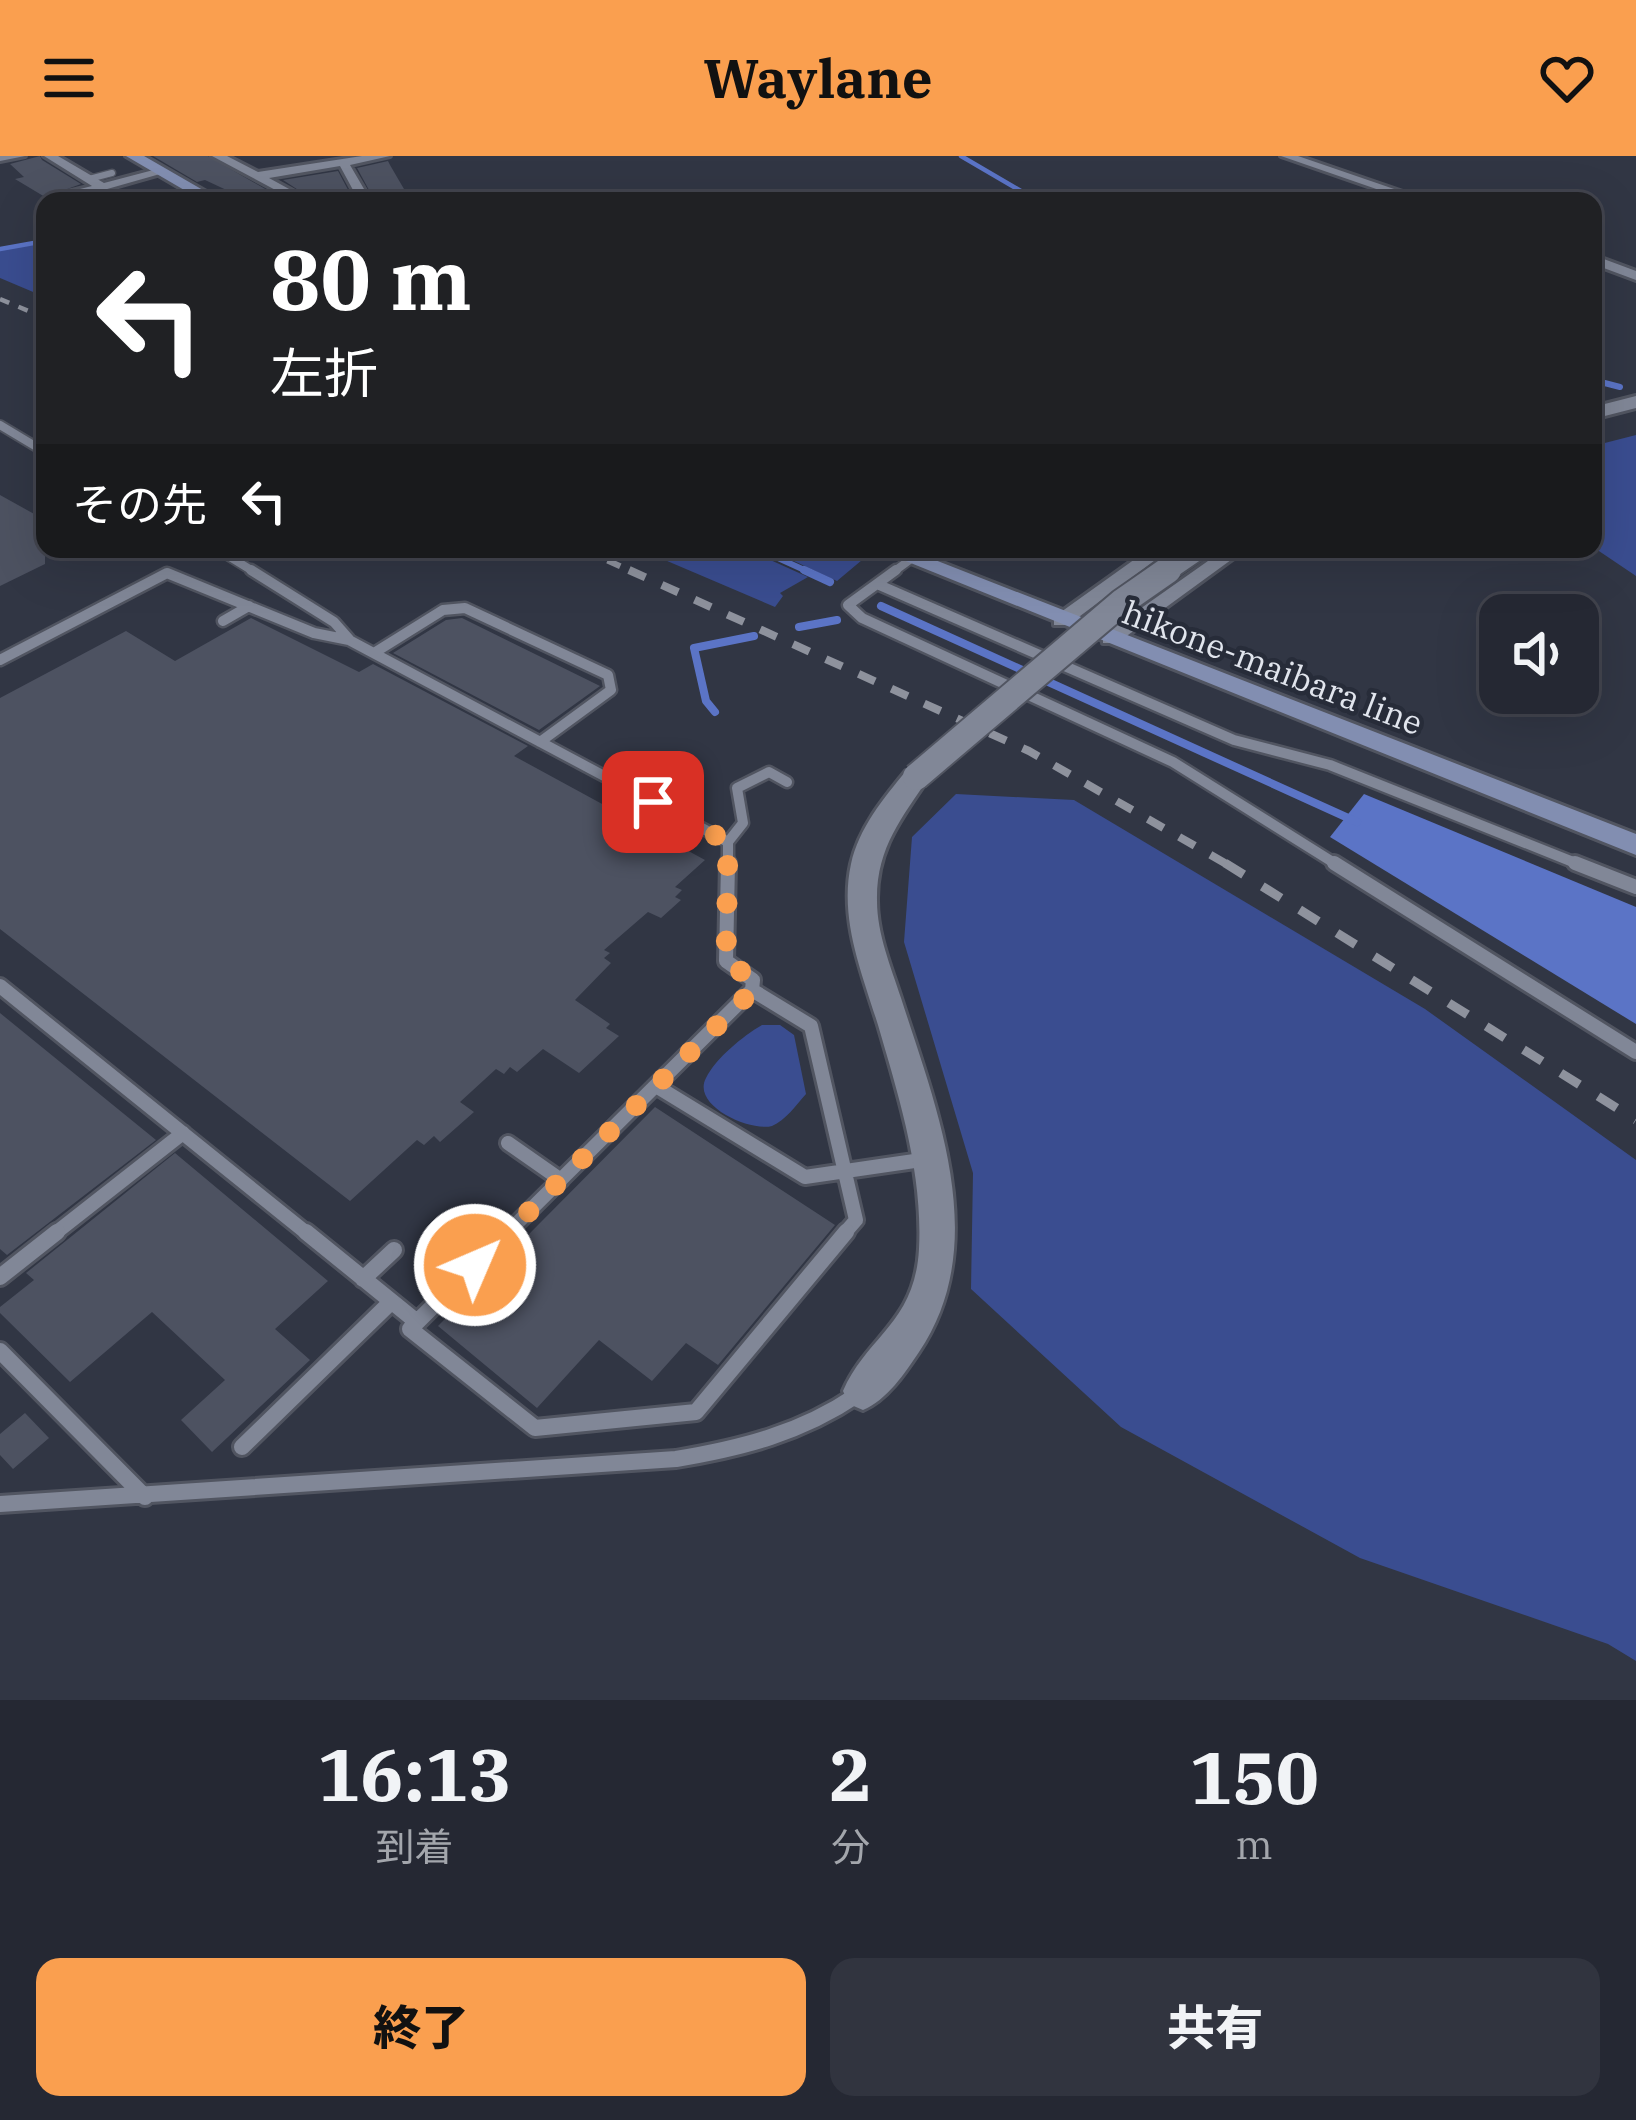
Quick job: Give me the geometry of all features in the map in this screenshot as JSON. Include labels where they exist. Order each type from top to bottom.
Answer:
[{"type":"main road","points":[[133,156],[197,192]]},
{"type":"main road","name":"hikone-maibara line","points":[[909,558],[1636,845]]},
{"type":"street","points":[[0,158],[19,156]]},
{"type":"street","points":[[50,156],[88,189],[161,172]]},
{"type":"street","points":[[218,156],[287,192]]},
{"type":"street","points":[[256,176],[296,163],[344,164],[384,156]]},
{"type":"street","points":[[1287,156],[1396,192]]},
{"type":"street","points":[[344,164],[360,192]]},
{"type":"street","points":[[1602,262],[1636,275]]},
{"type":"street","points":[[1602,411],[1636,402]]},
{"type":"street","points":[[1061,621],[1148,558]]},
{"type":"street","points":[[863,1391],[903,1346],[931,1290],[941,1227],[929,1159],[863,921],[860,881],[869,843],[916,777],[1122,602],[1186,558]]},
{"type":"street","points":[[1111,639],[1225,558]]},
{"type":"lane","points":[[88,189],[112,173]]},
{"type":"lane","points":[[0,425],[36,447]]},
{"type":"lane","points":[[231,558],[334,622],[349,640]]},
{"type":"lane","points":[[896,558],[877,584],[848,605],[862,618],[1173,762],[1636,1052]]},
{"type":"lane","points":[[0,660],[166,573],[314,633],[349,640],[728,842]]},
{"type":"lane","points":[[877,584],[1234,740],[1330,765],[1636,887]]},
{"type":"lane","points":[[223,621],[249,606]]},
{"type":"lane","points":[[374,653],[443,610],[465,608],[608,675],[611,690],[540,742]]},
{"type":"lane","points":[[752,991],[811,1026],[856,1220],[696,1412],[535,1428],[410,1329],[752,991],[753,980],[726,961],[728,842],[743,823],[736,788],[769,772],[787,782]]},
{"type":"lane","points":[[0,986],[417,1322]]},
{"type":"lane","points":[[656,1086],[805,1177],[929,1159]]},
{"type":"lane","points":[[0,1277],[183,1132]]},
{"type":"lane","points":[[508,1143],[561,1180]]},
{"type":"lane","points":[[363,1279],[394,1250]]},
{"type":"lane","points":[[242,1447],[391,1302]]},
{"type":"lane","points":[[0,1352],[146,1497]]},
{"type":"lane","points":[[0,1504],[676,1459],[784,1438],[820,1422],[863,1391]]},
{"type":"shaded area","points":[[36,244],[36,293],[0,278],[0,250]]},
{"type":"shaded area","points":[[1636,435],[1636,576],[1602,553],[1602,444]]},
{"type":"shaded area","points":[[660,558],[766,558],[808,577],[780,593],[783,596],[775,607]]},
{"type":"shaded area","points":[[787,558],[862,560],[837,581]]},
{"type":"shaded area","points":[[956,794],[1074,800],[1425,1009],[1636,1160],[1636,1661],[1608,1644],[1360,1558],[1121,1427],[971,1289],[973,1173],[904,942],[912,837]]},
{"type":"shaded area","points":[[1364,794],[1636,907],[1636,1024],[1330,837]]},
{"type":"shaded area","points":[[762,1025],[780,1025],[794,1035],[806,1094],[782,1120],[763,1127],[726,1115],[707,1098],[704,1088],[710,1070],[723,1055]]},
{"type":"building","points":[[40,156],[81,184],[59,192],[37,192],[15,179],[24,177],[10,164]]},
{"type":"building","points":[[153,156],[208,156],[270,192],[231,192],[205,180],[197,182]]},
{"type":"building","points":[[388,161],[406,192],[370,192],[357,168]]},
{"type":"building","points":[[338,171],[349,192],[301,192],[283,180]]},
{"type":"building","points":[[0,495],[36,515],[36,558],[45,558],[45,564],[0,586]]},
{"type":"building","points":[[251,618],[359,672],[373,664],[528,746],[514,756],[705,860],[675,887],[682,890],[675,897],[681,900],[661,918],[648,912],[604,950],[610,953],[604,958],[611,963],[575,1000],[619,1036],[579,1073],[543,1049],[517,1072],[510,1067],[504,1074],[496,1069],[460,1102],[474,1112],[440,1142],[434,1136],[424,1145],[417,1140],[350,1201],[0,929],[0,698],[126,631],[175,661]]},
{"type":"building","points":[[462,618],[600,686],[539,730],[393,653],[446,620]]},
{"type":"building","points":[[0,1013],[156,1140],[7,1255],[0,1249]]},
{"type":"building","points":[[655,1107],[835,1225],[718,1365],[686,1343],[652,1381],[599,1340],[537,1408],[438,1326]]},
{"type":"building","points":[[175,1153],[328,1281],[275,1329],[310,1360],[212,1452],[181,1420],[225,1380],[152,1312],[70,1382],[0,1313],[0,1307],[34,1280],[26,1273]]},
{"type":"building","points":[[25,1413],[49,1438],[13,1469],[0,1455],[0,1434]]},
{"type":"waterway","points":[[961,156],[1023,192]]},
{"type":"waterway","points":[[0,249],[36,243]]},
{"type":"waterway","points":[[1602,382],[1620,387]]},
{"type":"waterway","points":[[778,558],[811,573]]},
{"type":"waterway","points":[[804,570],[830,582]]},
{"type":"waterway","points":[[881,606],[1357,822]]},
{"type":"waterway","points":[[799,627],[837,620]]},
{"type":"waterway","points":[[715,712],[706,701],[694,648],[754,636]]},
{"type":"railway","points":[[0,299],[36,314]]},
{"type":"railway","points":[[602,558],[635,573]]},
{"type":"railway","points":[[629,570],[1029,751],[1228,865]]},
{"type":"railway","points":[[1228,865],[1636,1120]]},
{"type":"route","points":[[475,1265],[752,991],[753,980],[726,961],[728,842],[653,802]]}]
